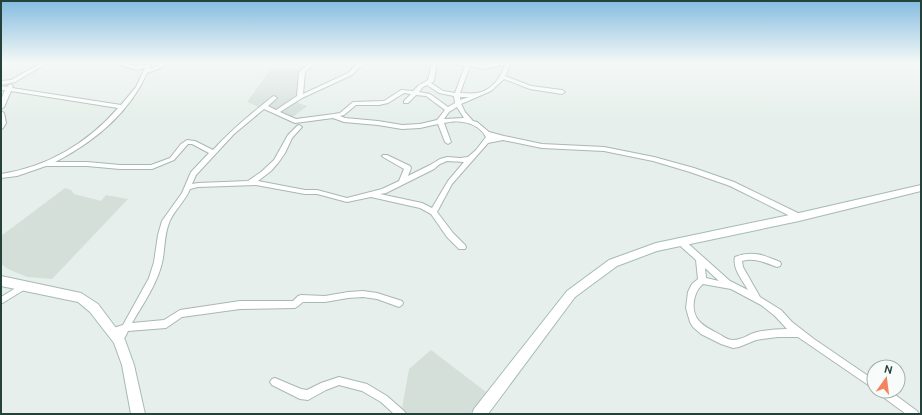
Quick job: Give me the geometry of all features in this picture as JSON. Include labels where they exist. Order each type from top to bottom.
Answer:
[{"type":"street","points":[[1,107],[12,81]]},
{"type":"street","points":[[1,176],[23,173],[44,164],[90,139],[99,132],[121,108],[138,88],[141,81]]},
{"type":"street","points":[[300,97],[301,81]]},
{"type":"street","points":[[276,112],[300,97],[334,81]]},
{"type":"street","points":[[406,102],[414,92],[430,81]]},
{"type":"street","points":[[462,81],[457,95],[462,113],[487,132],[503,138],[542,146],[604,149],[654,159],[732,184],[799,217]]},
{"type":"street","points":[[440,121],[448,110],[458,103],[491,90],[498,81]]},
{"type":"street","points":[[514,81],[530,87],[562,92]]},
{"type":"street","points":[[427,83],[441,92],[457,95],[479,95]]},
{"type":"street","points":[[1,88],[119,106],[121,108]]},
{"type":"street","points":[[263,106],[292,120],[306,120],[342,114],[355,103],[386,102],[403,91],[428,95],[448,110]]},
{"type":"street","points":[[116,336],[125,328],[153,278],[158,262],[162,234],[166,221],[185,194],[193,174],[232,133],[274,98]]},
{"type":"street","points":[[1,113],[2,124]]},
{"type":"street","points":[[334,116],[344,120],[402,127],[420,126],[440,121],[464,120],[472,122]]},
{"type":"street","points":[[292,120],[295,126],[299,127]]},
{"type":"street","points":[[249,184],[277,160],[282,153],[287,138],[306,120]]},
{"type":"street","points":[[440,121],[448,142]]},
{"type":"street","points":[[433,212],[450,183],[485,142],[488,137],[487,132]]},
{"type":"street","points":[[485,142],[503,138]]},
{"type":"street","points":[[44,164],[152,167],[172,159],[187,142],[193,142],[214,153]]},
{"type":"street","points":[[385,156],[408,168],[402,182]]},
{"type":"street","points":[[187,188],[198,185],[256,183],[305,192],[317,192],[347,200],[384,192],[432,167],[438,161],[443,159],[472,158]]},
{"type":"street","points":[[479,414],[571,294],[613,263],[656,247],[680,241],[799,217],[921,188]]},
{"type":"street","points":[[370,195],[422,206],[433,212],[450,235],[462,247]]},
{"type":"street","points":[[680,241],[727,283],[758,299],[778,313],[799,334],[866,380]]},
{"type":"street","points":[[758,299],[739,267],[738,259],[744,256],[753,256],[777,264]]},
{"type":"street","points":[[700,259],[702,281]]},
{"type":"street","points":[[1,281],[81,298],[94,308],[116,336],[128,365],[134,412]]},
{"type":"street","points":[[735,287],[702,281],[696,284],[690,294],[689,310],[700,329],[733,344],[754,337],[778,332],[799,334]]},
{"type":"street","points":[[1,301],[24,286]]},
{"type":"street","points":[[125,328],[166,324],[180,314],[240,305],[295,304],[301,298],[307,297],[325,299],[363,294],[377,296],[398,303]]},
{"type":"street","points":[[275,382],[300,394],[308,394],[339,381],[364,387],[384,400],[401,414]]},
{"type":"street","points":[[893,399],[914,414]]},
{"type":"shaded area","points":[[262,81],[299,81],[298,103],[307,106],[289,120],[247,102]]},
{"type":"shaded area","points":[[65,188],[71,190],[74,194],[101,201],[106,195],[128,199],[52,279],[27,277],[8,269],[1,264],[1,236]]},
{"type":"shaded area","points":[[431,350],[486,392],[470,414],[407,414],[402,409],[409,369]]}]
